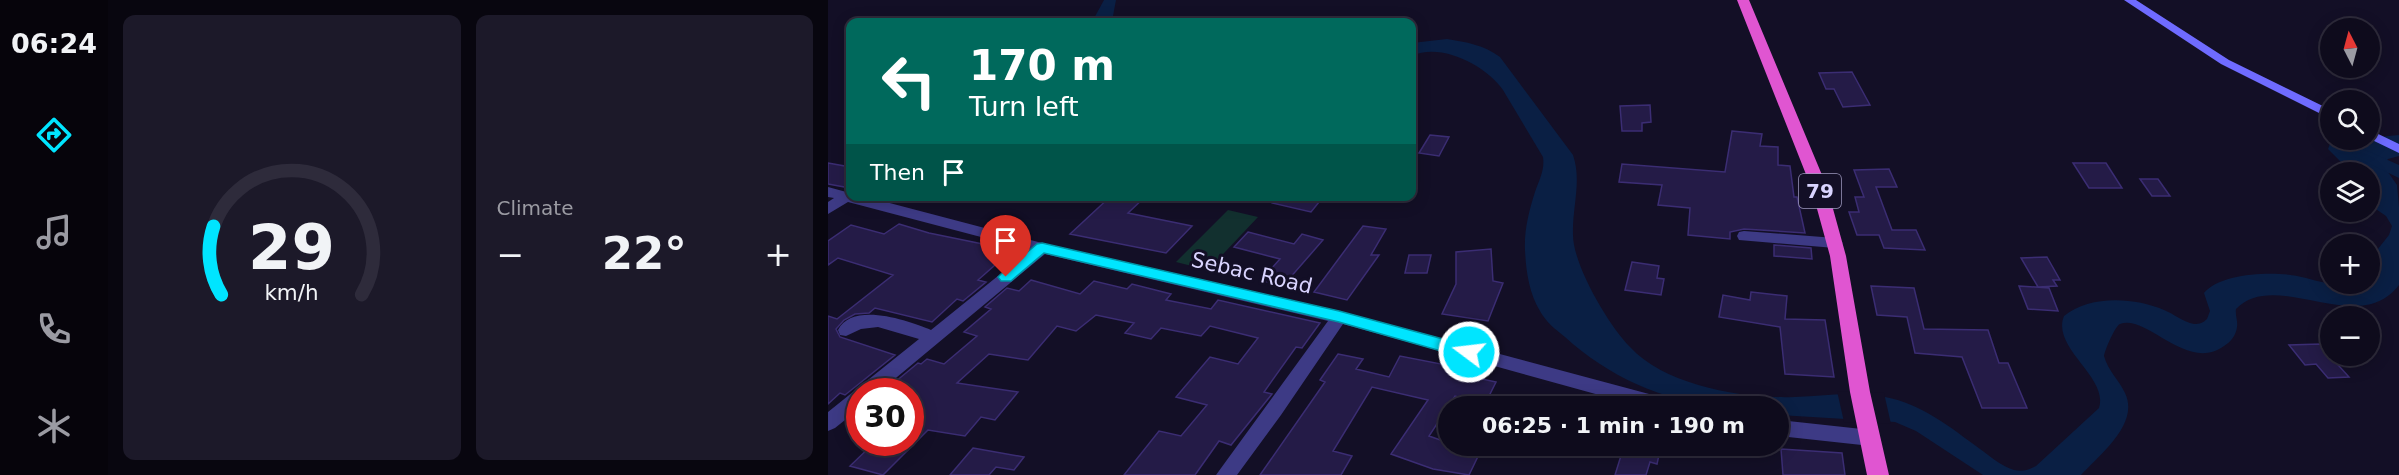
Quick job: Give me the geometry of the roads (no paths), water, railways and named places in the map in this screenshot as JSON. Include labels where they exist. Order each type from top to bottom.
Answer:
[{"type":"highway","name":"79","points":[[1743,0],[1819,187],[1834,243],[1860,392],[1878,475]]},
{"type":"main road","points":[[2129,0],[2225,62],[2320,109]]},
{"type":"main road","points":[[2380,139],[2399,149]]},
{"type":"street","name":"Sebac Road","points":[[828,192],[845,197]]},
{"type":"street","points":[[828,209],[845,197]]},
{"type":"street","name":"Sebac Road","points":[[860,201],[1042,248],[1339,317],[1627,396]]},
{"type":"street","points":[[1744,236],[1834,243]]},
{"type":"street","points":[[883,378],[1042,248]]},
{"type":"street","points":[[1226,475],[1275,410],[1339,317]]},
{"type":"street","points":[[846,330],[861,321],[874,320],[933,337]]},
{"type":"street","points":[[828,423],[846,408]]},
{"type":"street","points":[[1789,428],[1869,432]]},
{"type":"water","points":[[1104,0],[1116,0],[1114,18],[1094,18]]},
{"type":"water","points":[[1447,39],[1481,47],[1500,57],[1573,155],[1577,175],[1573,225],[1575,248],[1585,278],[1612,325],[1630,347],[1664,372],[1707,387],[1753,396],[1668,396],[1657,392],[1599,364],[1548,322],[1533,297],[1526,266],[1525,243],[1529,213],[1542,171],[1543,157],[1503,90],[1486,72],[1462,58],[1449,54],[1423,52],[1416,55],[1416,43]]},
{"type":"water","points":[[2399,135],[2399,156],[2388,159],[2383,165],[2397,185],[2399,285],[2382,300],[2362,306],[2273,295],[2253,298],[2236,309],[2237,327],[2231,340],[2210,352],[2196,353],[2142,327],[2131,323],[2120,324],[2113,333],[2104,356],[2125,393],[2128,405],[2127,416],[2115,438],[2081,475],[1983,475],[1916,431],[1895,422],[1789,416],[1789,397],[1863,394],[1898,400],[1935,417],[2005,466],[2014,470],[2026,470],[2036,466],[2099,408],[2100,396],[2096,385],[2065,340],[2062,328],[2064,316],[2074,309],[2099,301],[2139,302],[2196,324],[2207,319],[2210,311],[2204,293],[2212,286],[2234,278],[2261,274],[2287,274],[2320,282],[2320,294],[2380,294],[2380,246],[2389,235],[2392,226],[2386,216],[2380,212],[2380,162],[2341,162],[2329,150],[2380,150],[2380,137]]},
{"type":"waterway","points":[[2361,153],[2399,172]]}]
